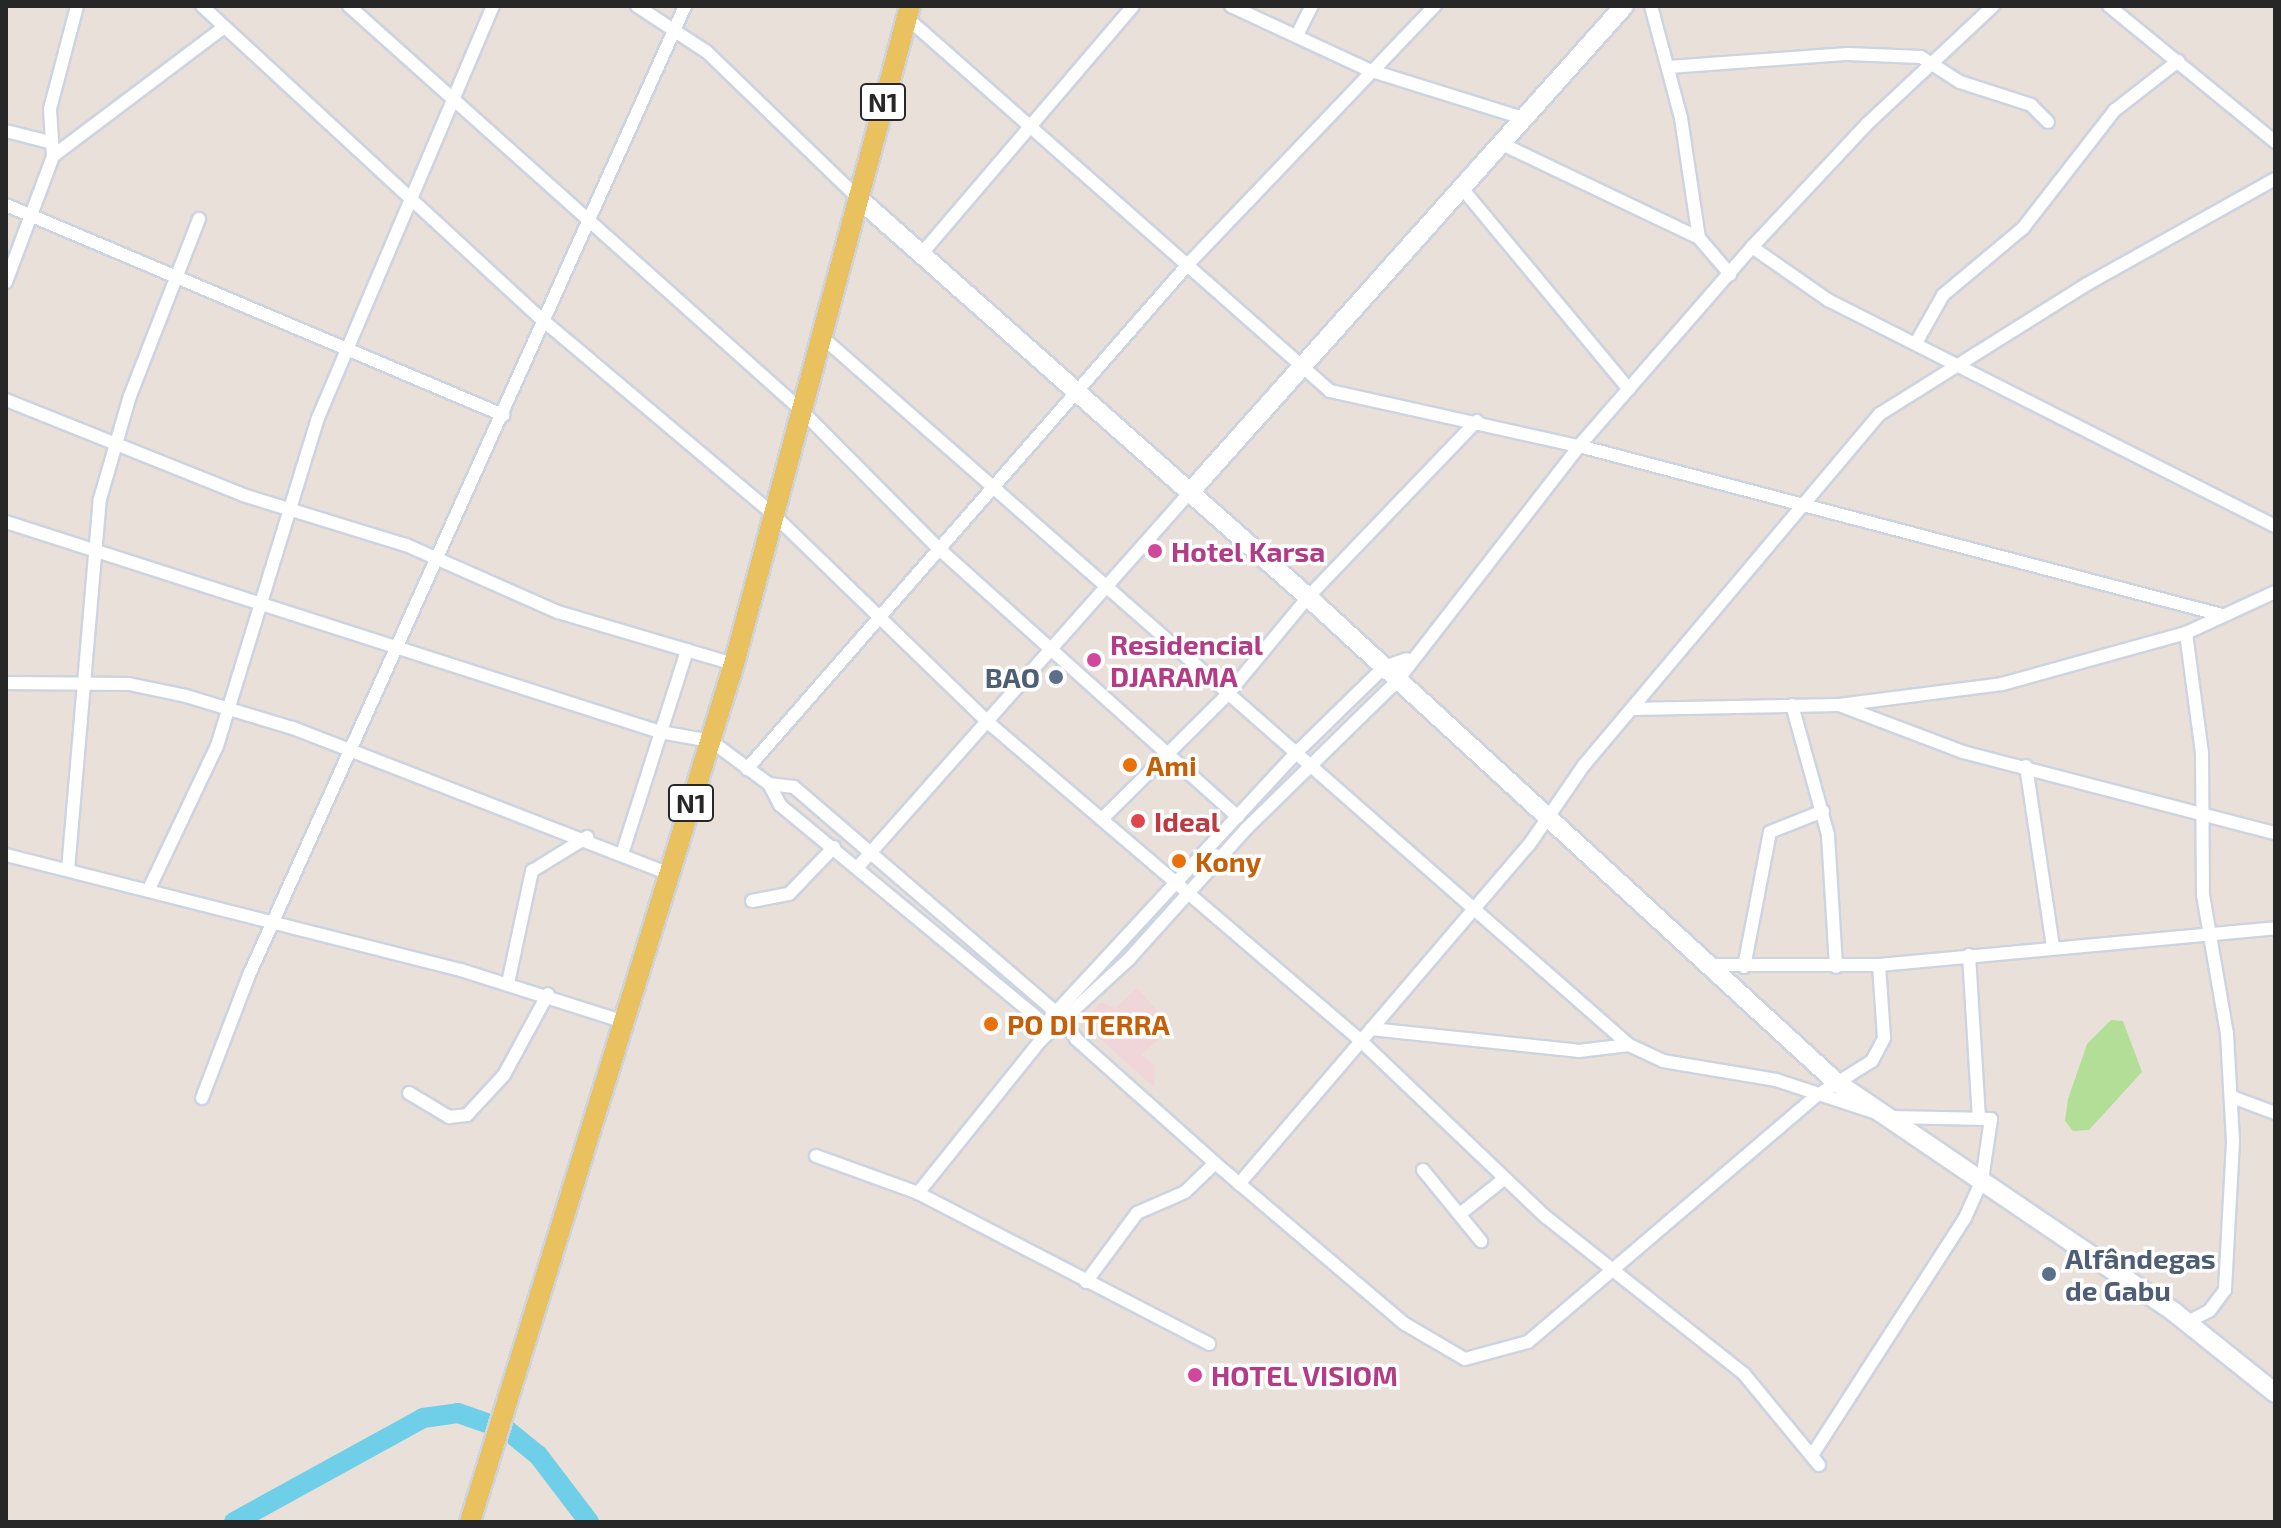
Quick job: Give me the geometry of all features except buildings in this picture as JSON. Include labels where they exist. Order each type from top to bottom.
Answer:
[{"type":"main road","points":[[1191,491],[1624,6]]},
{"type":"main road","name":"N1","points":[[470,1522],[667,873],[734,664],[908,12]]},
{"type":"main road","points":[[857,197],[1191,491],[1836,1082],[2187,1322],[2275,1393]]},
{"type":"street","points":[[6,282],[35,212],[53,156],[49,142],[50,109],[77,6]]},
{"type":"street","points":[[202,6],[545,322],[773,514],[873,618],[990,724],[1362,1042],[1504,1179],[1744,1374],[1815,1460],[1982,1180],[1991,1119],[1889,1117],[1816,1096],[1776,1080],[1663,1061],[1629,1045],[1471,911],[1312,764],[1227,695],[994,485],[822,337]]},
{"type":"street","points":[[349,6],[457,98],[588,222],[801,410],[937,547],[1057,650],[1238,817]]},
{"type":"street","points":[[149,889],[230,710],[285,508],[493,6]]},
{"type":"street","points":[[637,6],[676,29],[857,197]]},
{"type":"street","points":[[202,1098],[275,923],[400,646],[435,557],[503,415],[685,6]]},
{"type":"street","points":[[923,252],[1133,6]]},
{"type":"street","points":[[1231,6],[1369,70],[1523,118]]},
{"type":"street","points":[[1297,35],[1312,6]]},
{"type":"street","points":[[747,769],[873,618],[1078,392],[1191,261],[1369,70],[1435,6]]},
{"type":"street","points":[[1651,6],[1669,67],[1699,238]]},
{"type":"street","points":[[918,1193],[1050,1029],[1175,883],[1296,753],[1407,659],[1579,446],[1752,247],[1931,63],[1993,6]]},
{"type":"street","points":[[2109,6],[2275,142]]},
{"type":"street","points":[[908,12],[1191,261],[1302,364],[1347,399],[1477,421],[1579,446],[1804,508],[2222,615]]},
{"type":"street","points":[[53,156],[223,28]]},
{"type":"street","points":[[1669,67],[1863,53],[1931,63],[1960,82],[2031,105],[2048,122]]},
{"type":"street","points":[[1916,343],[1943,295],[2013,239],[2115,110],[2178,61]]},
{"type":"street","points":[[6,131],[49,142]]},
{"type":"street","points":[[1500,143],[1699,238],[1730,274]]},
{"type":"street","points":[[1239,1184],[1362,1042],[1632,709],[1880,414],[2275,179]]},
{"type":"street","points":[[1461,187],[1629,389]]},
{"type":"street","points":[[6,205],[35,212],[176,271],[351,345],[503,415]]},
{"type":"street","points":[[68,870],[92,548],[114,444],[176,271],[199,219]]},
{"type":"street","points":[[1752,247],[1808,289],[2275,526]]},
{"type":"street","points":[[6,400],[285,508],[435,557],[558,612],[734,664]]},
{"type":"street","points":[[1103,818],[1227,695],[1308,597],[1477,421]]},
{"type":"street","points":[[857,868],[1057,650],[1191,491]]},
{"type":"street","points":[[6,522],[262,601],[660,732],[711,741],[769,784],[794,787],[1061,1017],[1076,1039],[1239,1184],[1405,1324],[1465,1359],[1528,1342],[1616,1272],[1816,1096],[1872,1061],[1884,1038],[1879,965]]},
{"type":"street","points":[[1632,709],[1839,705],[2009,682],[2186,633],[2275,592]]},
{"type":"street","points":[[2186,633],[2204,818],[2211,934],[2232,1097],[2225,1290],[2209,1311],[2187,1322]]},
{"type":"street","points":[[623,851],[687,650]]},
{"type":"street","points":[[1061,1017],[1189,893],[1312,764],[1391,674]]},
{"type":"street","points":[[6,683],[157,688],[353,751],[587,837],[667,873]]},
{"type":"street","points":[[1792,705],[1823,811],[1836,967]]},
{"type":"street","points":[[1839,705],[1926,741],[2026,766],[2204,818],[2275,833]]},
{"type":"street","points":[[2026,766],[2053,947]]},
{"type":"street","points":[[769,784],[780,805],[1050,1029],[1076,1039]]},
{"type":"street","points":[[1744,967],[1770,832],[1823,811]]},
{"type":"street","points":[[508,983],[532,871],[587,837]]},
{"type":"street","points":[[752,901],[789,894],[834,847]]},
{"type":"street","points":[[6,855],[508,983],[622,1021]]},
{"type":"street","points":[[1704,964],[1744,967],[1879,965],[2275,928]]},
{"type":"street","points":[[1969,955],[1979,1119]]},
{"type":"street","points":[[409,1093],[449,1117],[467,1115],[504,1075],[548,994]]},
{"type":"street","points":[[1371,1029],[1579,1051],[1629,1045]]},
{"type":"street","points":[[2232,1097],[2275,1113]]},
{"type":"street","points":[[816,1156],[918,1193],[1209,1344]]},
{"type":"street","points":[[1086,1282],[1137,1213],[1185,1192],[1215,1163]]},
{"type":"street","points":[[1423,1170],[1481,1241]]},
{"type":"street","points":[[1460,1214],[1504,1179]]},
{"type":"shaded area","points":[[1137,988],[1158,1011],[1141,1028],[1159,1039],[1141,1055],[1155,1065],[1154,1087],[1082,1023],[1101,1002],[1115,1008]]},
{"type":"green space","points":[[2111,1020],[2123,1021],[2142,1072],[2089,1130],[2073,1131],[2065,1121],[2068,1099],[2087,1044]]},
{"type":"waterway","points":[[234,1522],[423,1418],[458,1413],[507,1430],[538,1455],[589,1522]]},
{"type":"place","name":"Hotel Karsa","points":[[1155,551]]},
{"type":"place","name":"Residencial DJARAMA","points":[[1094,660]]},
{"type":"place","name":"BAO","points":[[1056,677]]},
{"type":"place","name":"Ami","points":[[1130,765]]},
{"type":"place","name":"Ideal","points":[[1138,821]]},
{"type":"place","name":"Kony","points":[[1179,861]]},
{"type":"place","name":"PO DI TERRA","points":[[991,1024]]},
{"type":"place","name":"Alfândegas de Gabu","points":[[2049,1274]]},
{"type":"place","name":"HOTEL VISIOM","points":[[1195,1375]]}]
